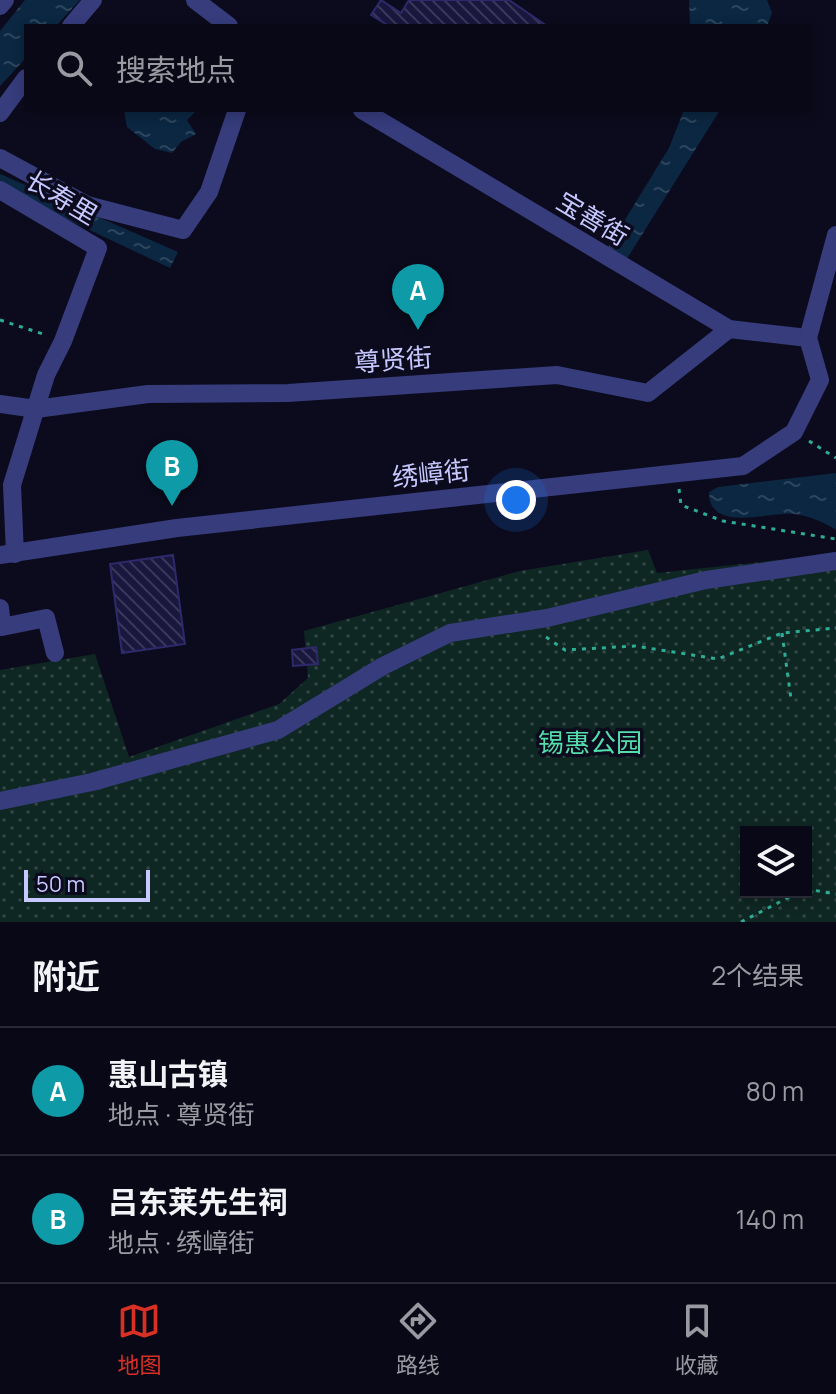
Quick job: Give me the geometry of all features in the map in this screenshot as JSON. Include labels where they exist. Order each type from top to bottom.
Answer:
[{"type":"street","points":[[0,6],[5,0]]},
{"type":"street","points":[[73,24],[93,0]]},
{"type":"street","points":[[195,0],[226,24]]},
{"type":"street","points":[[0,113],[24,81]]},
{"type":"street","points":[[0,158],[33,179],[87,205],[183,230],[209,192],[236,112]]},
{"type":"street","name":"宝善街","points":[[365,112],[729,329],[808,338]]},
{"type":"street","name":"长寿里","points":[[0,190],[98,248],[63,341]]},
{"type":"street","points":[[69,233],[87,205]]},
{"type":"street","points":[[808,338],[836,235]]},
{"type":"street","name":"尊贤街","points":[[0,404],[36,409],[148,394],[288,393],[557,375],[648,393],[729,329]]},
{"type":"street","name":"绣嶂街","points":[[7,554],[177,528],[743,466],[794,432],[820,380],[808,338]]},
{"type":"street","points":[[7,554],[12,485],[46,375],[63,341]]},
{"type":"street","points":[[0,801],[92,782],[278,730],[383,666],[450,633],[521,622],[706,580],[836,561]]},
{"type":"street","points":[[0,608],[2,627],[46,618],[55,653]]},
{"type":"path","points":[[0,320],[63,341]]},
{"type":"path","points":[[794,432],[836,458]]},
{"type":"path","points":[[677,473],[681,505],[723,521],[836,539]]},
{"type":"path","points":[[521,622],[565,650],[635,646],[718,659],[782,633],[836,628]]},
{"type":"path","points":[[782,633],[791,699]]},
{"type":"path","points":[[812,890],[836,894]]},
{"type":"path","points":[[741,922],[787,898]]},
{"type":"green space","name":"锡惠公园","points":[[648,550],[657,573],[836,554],[836,922],[0,922],[0,670],[95,654],[129,757],[279,704],[308,678],[304,631],[520,571]]},
{"type":"water","points":[[25,0],[80,0],[58,24],[24,24],[24,60],[0,86],[0,31]]},
{"type":"water","points":[[689,0],[767,0],[772,13],[768,24],[690,24]]},
{"type":"water","points":[[124,112],[195,112],[187,120],[196,134],[181,142],[172,153],[155,149],[127,127]]},
{"type":"water","points":[[683,112],[719,112],[618,273],[599,262],[669,148]]},
{"type":"water","points":[[0,174],[178,252],[170,268],[24,199],[0,184]]},
{"type":"water","points":[[836,473],[836,530],[795,514],[729,517],[719,513],[712,505],[709,492],[718,487]]},
{"type":"building","points":[[381,0],[401,13],[409,0],[509,0],[544,24],[386,24],[371,15]]},
{"type":"building","points":[[173,555],[185,644],[122,653],[110,564]]},
{"type":"building","points":[[316,647],[318,664],[293,666],[292,650]]},
{"type":"place","name":"惠山古镇","points":[[418,330]]},
{"type":"place","name":"吕东莱先生祠","points":[[172,506]]}]
